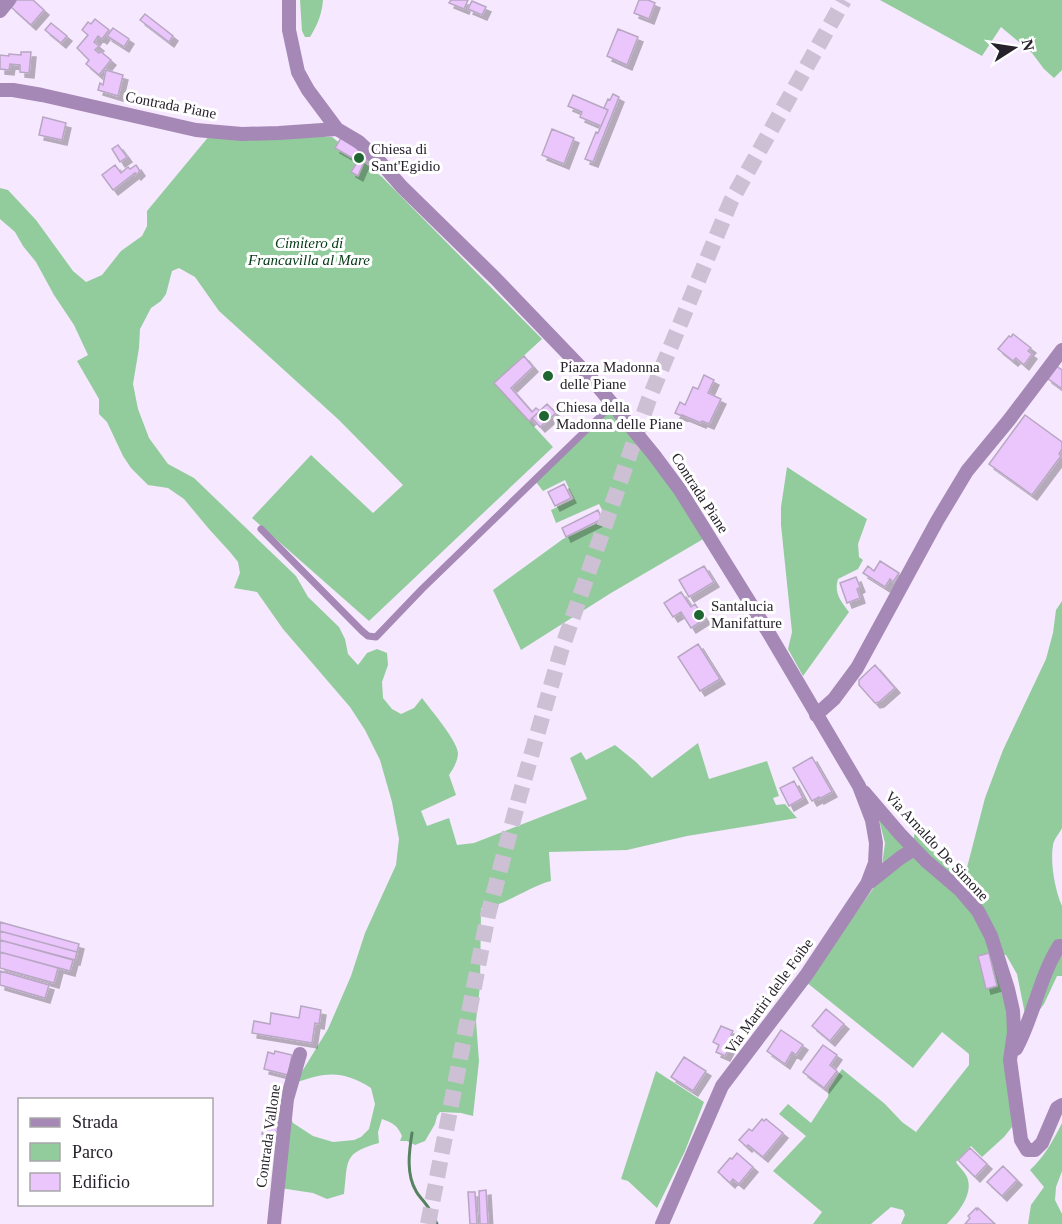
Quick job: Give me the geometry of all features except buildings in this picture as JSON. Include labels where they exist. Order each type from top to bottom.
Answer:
[{"type":"street","points":[[0,11],[9,0]]},
{"type":"street","name":"Contrada Piane","points":[[289,0],[289,30],[298,72],[308,90],[337,129],[359,142],[381,163],[402,187],[546,330],[598,386],[654,455],[680,490],[767,630],[859,786]]},
{"type":"street","name":"Contrada Piane","points":[[0,90],[42,95],[196,130],[242,134],[337,129]]},
{"type":"street","points":[[816,714],[834,699],[857,668],[937,521],[967,471],[1062,350]]},
{"type":"street","name":"Via Arnaldo De Simone","points":[[859,786],[914,849],[960,890],[978,911],[991,936],[1013,1011],[1014,1032],[1010,1060],[1021,1140],[1028,1150],[1035,1150],[1042,1143],[1057,1108],[1062,1106]]},
{"type":"street","name":"Via Martiri delle Foibe","points":[[662,1224],[722,1086],[807,974],[867,884],[875,863],[876,843],[872,820],[859,786]]},
{"type":"street","points":[[867,884],[914,849]]},
{"type":"street","points":[[1010,1060],[1030,1017],[1044,973],[1059,946],[1062,946]]},
{"type":"street","name":"Contrada Vallone","points":[[274,1224],[287,1099],[300,1054]]},
{"type":"lane","points":[[261,529],[362,631],[368,636],[376,637],[447,564],[612,405]]},
{"type":"green space","points":[[300,0],[323,0],[319,20],[310,37],[305,37],[302,31]]},
{"type":"green space","points":[[880,0],[1062,0],[1062,70],[1054,78],[1032,53],[1001,27],[982,56]]},
{"type":"green space","name":"Cimitero di Francavilla al Mare","points":[[210,135],[332,137],[382,177],[542,339],[494,383],[553,447],[369,621],[252,518],[311,455],[373,513],[403,485],[339,420],[219,311],[195,277],[179,268],[172,271],[166,294],[151,308],[140,329],[133,384],[138,409],[149,438],[168,464],[194,478],[296,576],[308,597],[339,627],[345,639],[348,654],[358,665],[367,653],[377,649],[387,653],[388,665],[382,682],[383,698],[392,709],[401,714],[414,708],[422,698],[453,740],[458,756],[449,775],[456,795],[421,811],[427,826],[449,818],[457,845],[474,843],[587,799],[570,758],[581,752],[586,760],[615,745],[652,778],[698,743],[709,779],[767,761],[779,796],[773,798],[776,805],[785,804],[797,818],[687,836],[627,850],[549,852],[551,881],[499,904],[481,908],[480,986],[476,1021],[479,1061],[473,1116],[440,1112],[425,1141],[415,1145],[407,1141],[400,1141],[402,1136],[396,1127],[382,1119],[378,1132],[379,1143],[359,1150],[349,1160],[344,1194],[327,1199],[313,1193],[280,1188],[289,1115],[293,1123],[313,1136],[333,1142],[354,1140],[369,1129],[375,1104],[371,1088],[351,1078],[325,1075],[295,1083],[328,1029],[351,976],[365,933],[396,865],[399,839],[392,802],[380,760],[350,707],[283,629],[257,592],[234,588],[240,573],[238,562],[230,552],[184,499],[168,488],[148,485],[131,468],[107,422],[99,414],[99,399],[77,361],[88,355],[74,325],[36,262],[15,232],[0,219],[0,188],[8,190],[36,220],[73,271],[86,282],[102,275],[121,251],[142,236],[147,226],[147,211]]},
{"type":"green space","points":[[610,411],[664,477],[705,538],[611,593],[521,650],[493,590],[563,539],[607,519],[599,504],[556,523],[551,510],[574,499],[565,480],[543,491],[536,482]]},
{"type":"green space","points":[[787,467],[867,519],[858,544],[859,557],[863,560],[858,569],[838,579],[837,584],[839,596],[849,612],[803,676],[788,649],[792,632],[781,525],[781,507]]},
{"type":"green space","points":[[1062,601],[1062,828],[1054,843],[1052,860],[1055,884],[1062,906],[1062,976],[1057,976],[1044,1004],[1035,1016],[1025,1014],[1017,974],[1006,955],[999,954],[1007,994],[1012,1127],[982,1157],[971,1146],[956,1162],[967,1177],[968,1190],[960,1209],[947,1224],[901,1224],[905,1215],[903,1210],[891,1207],[871,1224],[813,1224],[822,1212],[773,1171],[806,1136],[779,1114],[788,1104],[811,1123],[842,1069],[916,1132],[969,1065],[969,1054],[942,1032],[913,1068],[806,982],[875,886],[913,843],[915,830],[964,879],[985,798],[1003,750],[1046,659],[1056,610]]},
{"type":"green space","points":[[878,816],[907,847],[882,865],[885,843]]},
{"type":"green space","points":[[656,1071],[704,1102],[685,1151],[657,1208],[628,1181],[621,1179]]},
{"type":"green space","points":[[1062,1123],[1062,1171],[1056,1187],[1055,1200],[1062,1214],[1062,1224],[1028,1224],[1031,1205],[1044,1187],[1030,1170],[1040,1160]]},
{"type":"waterway","points":[[412,1133],[409,1155],[411,1177],[417,1192],[437,1224]]},
{"type":"tunnel","points":[[428,1224],[488,915],[561,651],[649,399],[731,201],[844,0]]},
{"type":"place","name":"Chiesa di Sant'Egidio","points":[[359,158]]},
{"type":"place","name":"Piazza Madonna delle Piane","points":[[548,376]]},
{"type":"place","name":"Chiesa della Madonna delle Piane","points":[[544,416]]},
{"type":"place","name":"Santalucia Manifatture","points":[[699,615]]}]
